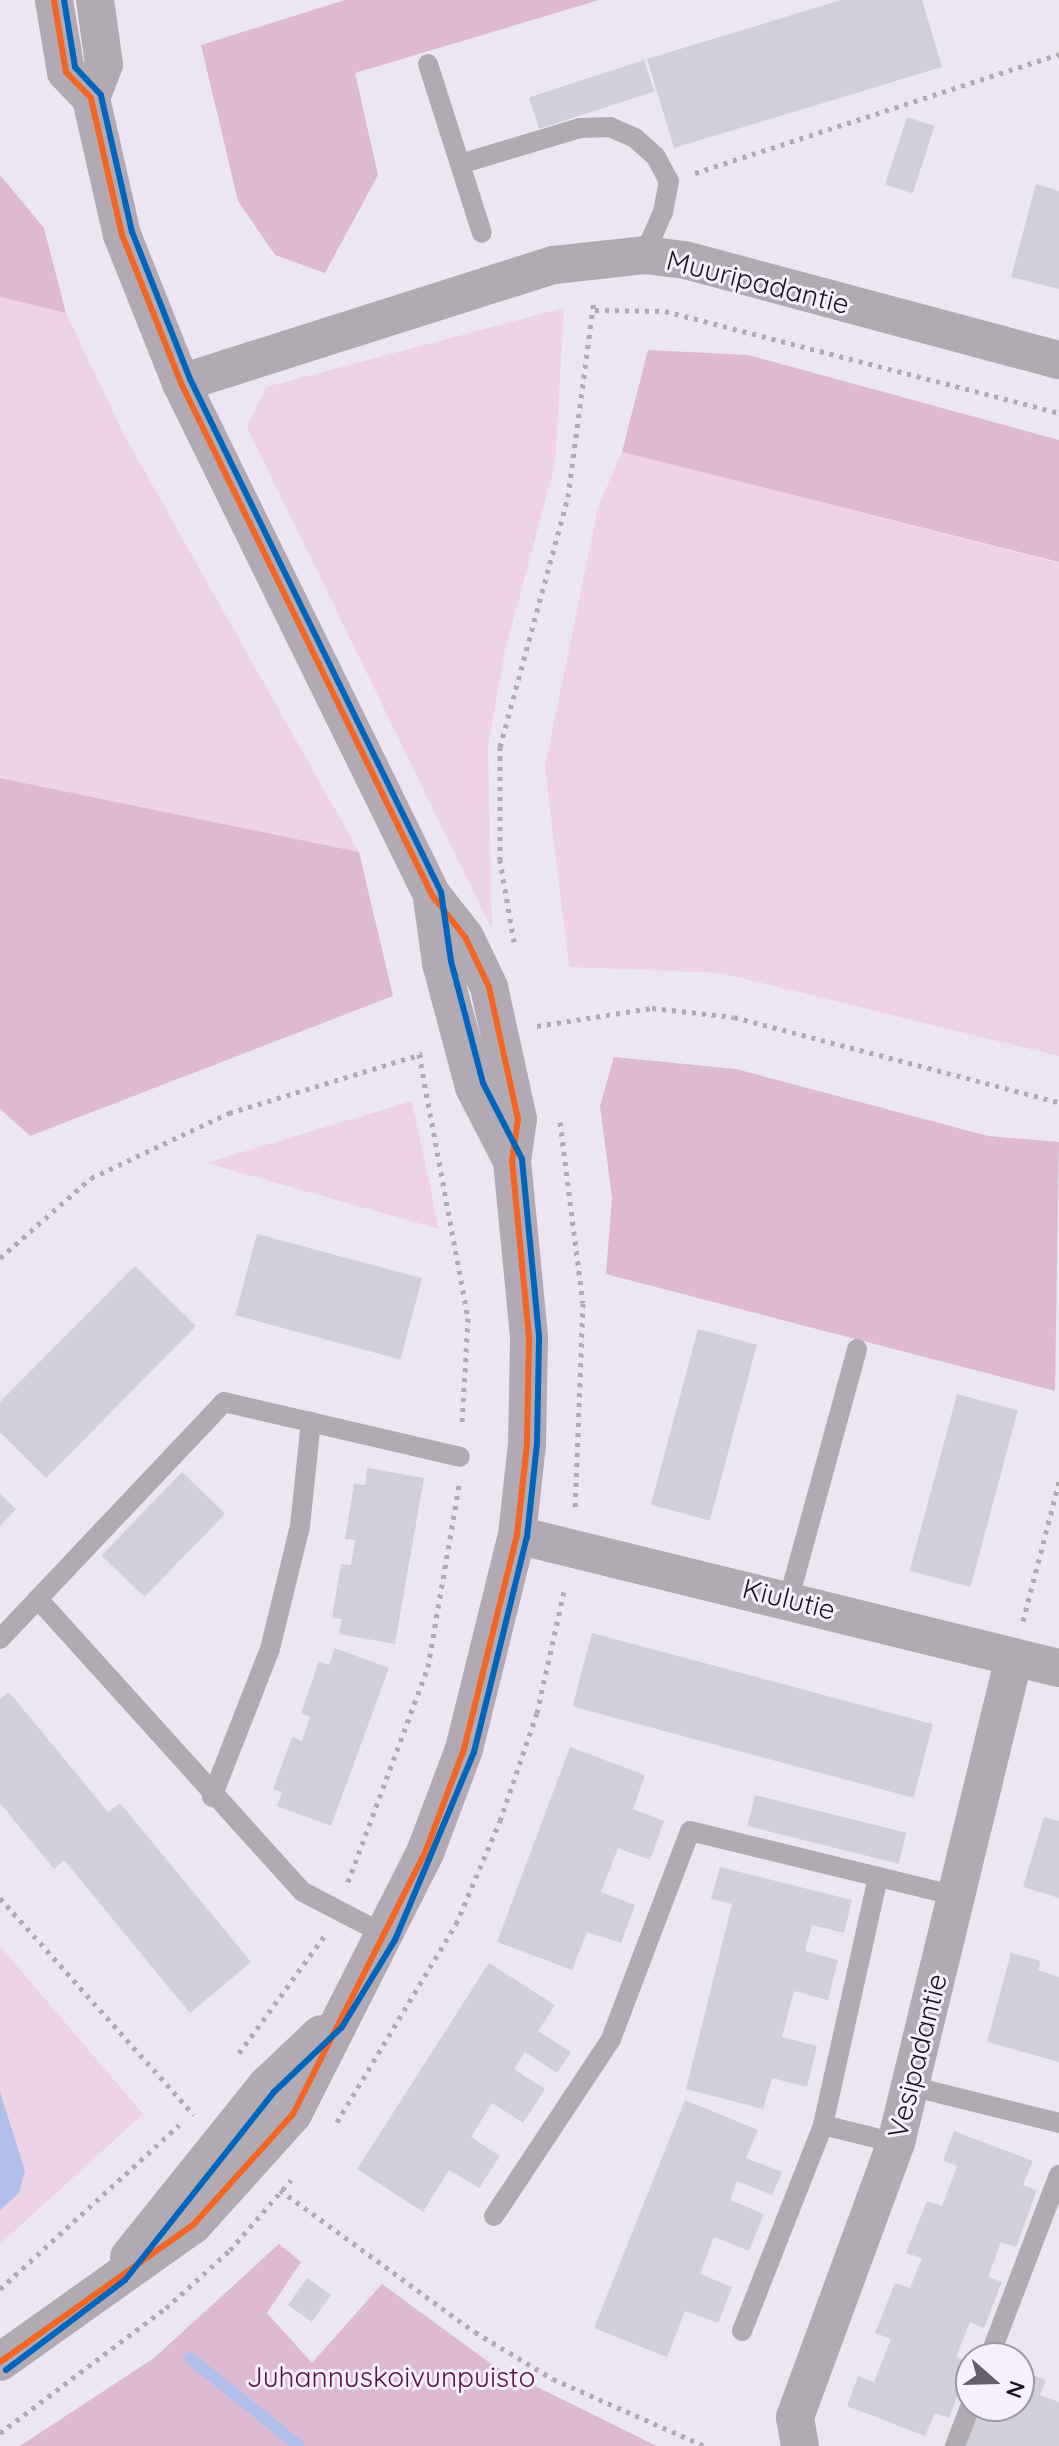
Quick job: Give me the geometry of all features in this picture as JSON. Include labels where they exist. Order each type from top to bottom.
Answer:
[{"type":"street","points":[[0,2362],[118,2273],[193,2225],[252,2167],[293,2114],[334,2021],[386,1935],[464,1749],[517,1535],[529,1337],[512,1161],[518,1119],[513,1074],[489,987],[465,937],[432,895],[181,383],[122,235],[91,98],[66,72],[54,0]]},
{"type":"street","points":[[91,98],[104,64],[95,0]]},
{"type":"street","name":"Muuripadantie","points":[[181,383],[554,265],[644,255],[685,260],[1059,360]]},
{"type":"street","name":"Kiulutie","points":[[517,1535],[789,1598],[1059,1668]]},
{"type":"street","name":"Vesipadantie","points":[[800,2446],[795,2417],[896,2143],[1014,1657]]},
{"type":"street","points":[[118,2273],[220,2140],[334,2021]]},
{"type":"lane","points":[[428,64],[482,233]]},
{"type":"lane","points":[[460,164],[580,128],[610,127],[656,157],[669,181],[644,255]]},
{"type":"lane","points":[[789,1598],[857,1349]]},
{"type":"lane","points":[[0,1639],[224,1402],[460,1457]]},
{"type":"lane","points":[[212,1797],[270,1649],[300,1526],[311,1422]]},
{"type":"lane","points":[[38,1599],[212,1797],[303,1892],[336,1912],[386,1935]]},
{"type":"lane","points":[[494,2216],[611,2039],[690,1831],[956,1896]]},
{"type":"lane","points":[[742,2331],[823,2125],[878,1877]]},
{"type":"lane","points":[[910,2086],[1059,2123]]},
{"type":"lane","points":[[823,2125],[896,2143]]},
{"type":"lane","points":[[995,2342],[1059,2175]]},
{"type":"lane","points":[[955,2446],[964,2422]]},
{"type":"path","points":[[669,181],[1059,54]]},
{"type":"path","points":[[515,948],[500,860],[500,747],[568,497],[595,310],[593,259]]},
{"type":"path","points":[[595,310],[665,311],[1059,413]]},
{"type":"path","points":[[534,1013],[542,1040]]},
{"type":"path","points":[[230,2064],[317,1952],[336,1912],[428,1667],[460,1457],[468,1318],[419,1054]]},
{"type":"path","points":[[326,2136],[400,2026],[456,1924],[500,1821],[537,1713],[571,1548],[583,1435],[583,1303],[558,1113]]},
{"type":"path","points":[[1014,1657],[1059,1482]]},
{"type":"path","points":[[0,1898],[192,2113],[220,2140]]},
{"type":"path","points":[[0,2289],[83,2220],[201,2101]]},
{"type":"path","points":[[252,2167],[475,2332],[540,2372],[705,2446]]},
{"type":"path","points":[[0,2433],[166,2308],[282,2192],[300,2169]]},
{"type":"shaded area","points":[[0,297],[66,313],[123,433],[359,852],[0,778]]},
{"type":"shaded area","points":[[564,308],[555,464],[505,651],[488,746],[492,930],[247,427],[266,387]]},
{"type":"shaded area","points":[[622,452],[1059,563],[1059,1056],[721,973],[569,967],[545,767],[598,507]]},
{"type":"shaded area","points":[[412,1101],[439,1229],[206,1163]]},
{"type":"shaded area","points":[[0,1946],[143,2114],[0,2244]]},
{"type":"green space","points":[[345,0],[599,0],[355,73],[378,175],[325,273],[275,255],[238,201],[201,45]]},
{"type":"green space","points":[[0,175],[44,228],[66,313],[0,297]]},
{"type":"green space","points":[[648,350],[748,355],[1059,440],[1059,562],[622,452]]},
{"type":"green space","points":[[0,778],[359,852],[393,996],[30,1136],[0,1109]]},
{"type":"green space","points":[[614,1057],[736,1069],[988,1136],[1059,1142],[1055,1391],[606,1274],[612,1198],[600,1106]]},
{"type":"green space","name":"Juhannuskoivunpuisto","points":[[279,2244],[301,2262],[267,2313],[312,2363],[382,2284],[494,2366],[657,2446],[20,2446],[154,2358]]},
{"type":"water","points":[[0,2092],[25,2171],[19,2193],[0,2210]]},
{"type":"building","points":[[841,0],[922,0],[942,67],[674,148],[647,59]]},
{"type":"building","points":[[644,60],[654,91],[539,129],[529,97]]},
{"type":"building","points":[[907,117],[935,126],[913,193],[885,185]]},
{"type":"building","points":[[1036,184],[1059,191],[1059,289],[1011,277]]},
{"type":"building","points":[[257,1234],[422,1278],[400,1359],[235,1315]]},
{"type":"building","points":[[135,1266],[196,1326],[46,1478],[0,1432],[0,1402]]},
{"type":"building","points":[[698,1329],[757,1345],[710,1521],[651,1505]]},
{"type":"building","points":[[957,1394],[1018,1410],[970,1587],[910,1571]]},
{"type":"building","points":[[367,1468],[424,1478],[395,1644],[339,1634],[342,1619],[332,1618],[341,1564],[351,1565],[355,1540],[345,1539],[354,1484],[365,1485]]},
{"type":"building","points":[[182,1472],[225,1514],[145,1597],[101,1555]]},
{"type":"building","points":[[0,1494],[16,1509],[0,1526]]},
{"type":"building","points":[[592,1633],[933,1724],[913,1798],[572,1706]]},
{"type":"building","points":[[335,1648],[389,1668],[331,1826],[277,1806],[282,1792],[273,1789],[292,1737],[302,1741],[310,1717],[301,1713],[319,1661],[329,1665]]},
{"type":"building","points":[[9,1692],[108,1812],[120,1803],[251,1962],[190,2013],[64,1860],[54,1869],[0,1803],[0,1699]]},
{"type":"building","points":[[570,1747],[645,1775],[633,1809],[664,1821],[650,1860],[618,1848],[601,1892],[635,1905],[621,1943],[587,1932],[572,1970],[497,1942]]},
{"type":"building","points":[[755,1795],[906,1833],[899,1864],[747,1826]]},
{"type":"building","points":[[1044,1817],[1059,1821],[1059,1898],[1023,1887]]},
{"type":"building","points":[[720,1867],[852,1900],[844,1933],[812,1925],[805,1951],[838,1960],[828,2000],[794,1991],[782,2037],[817,2046],[807,2087],[772,2078],[763,2109],[686,2089],[732,1904],[711,1899]]},
{"type":"building","points":[[1011,1953],[1041,1961],[1038,1970],[1059,1977],[1059,2062],[987,2042]]},
{"type":"building","points":[[489,1963],[555,2005],[538,2031],[571,2052],[557,2073],[525,2052],[514,2069],[545,2089],[523,2123],[492,2103],[471,2137],[500,2156],[479,2188],[449,2170],[423,2212],[357,2169]]},
{"type":"building","points":[[685,2100],[758,2130],[746,2158],[782,2172],[772,2195],[737,2181],[730,2200],[764,2214],[749,2251],[714,2237],[700,2274],[732,2287],[718,2323],[685,2311],[667,2357],[594,2328]]},
{"type":"building","points":[[954,2131],[1033,2161],[1023,2185],[1037,2190],[1016,2247],[1001,2242],[988,2277],[1002,2282],[984,2328],[970,2322],[962,2342],[955,2342],[955,2402],[949,2418],[935,2413],[925,2436],[847,2406],[858,2376],[874,2382],[891,2339],[875,2333],[895,2283],[910,2288],[922,2258],[906,2253],[927,2201],[942,2206],[957,2166],[943,2160]]},
{"type":"building","points":[[307,2278],[331,2295],[312,2322],[288,2305]]},
{"type":"building","points":[[1035,2376],[1046,2380],[1040,2395],[1059,2402],[1059,2446],[965,2446],[975,2422],[1035,2422]]},
{"type":"waterway","points":[[190,2358],[299,2446]]},
{"type":"transit line","points":[[0,2362],[193,2225],[293,2114],[425,1853],[464,1749],[517,1535],[527,1444],[529,1337],[512,1161],[518,1119],[489,987],[465,937],[432,895],[181,383],[122,235],[91,98],[66,72],[54,0]]},
{"type":"transit line","points":[[6,2370],[125,2280],[274,2092],[342,2027],[395,1940],[474,1752],[527,1537],[537,1444],[539,1336],[522,1159],[483,1083],[451,961],[441,892],[190,379],[132,232],[101,95],[75,67],[64,0]]}]
